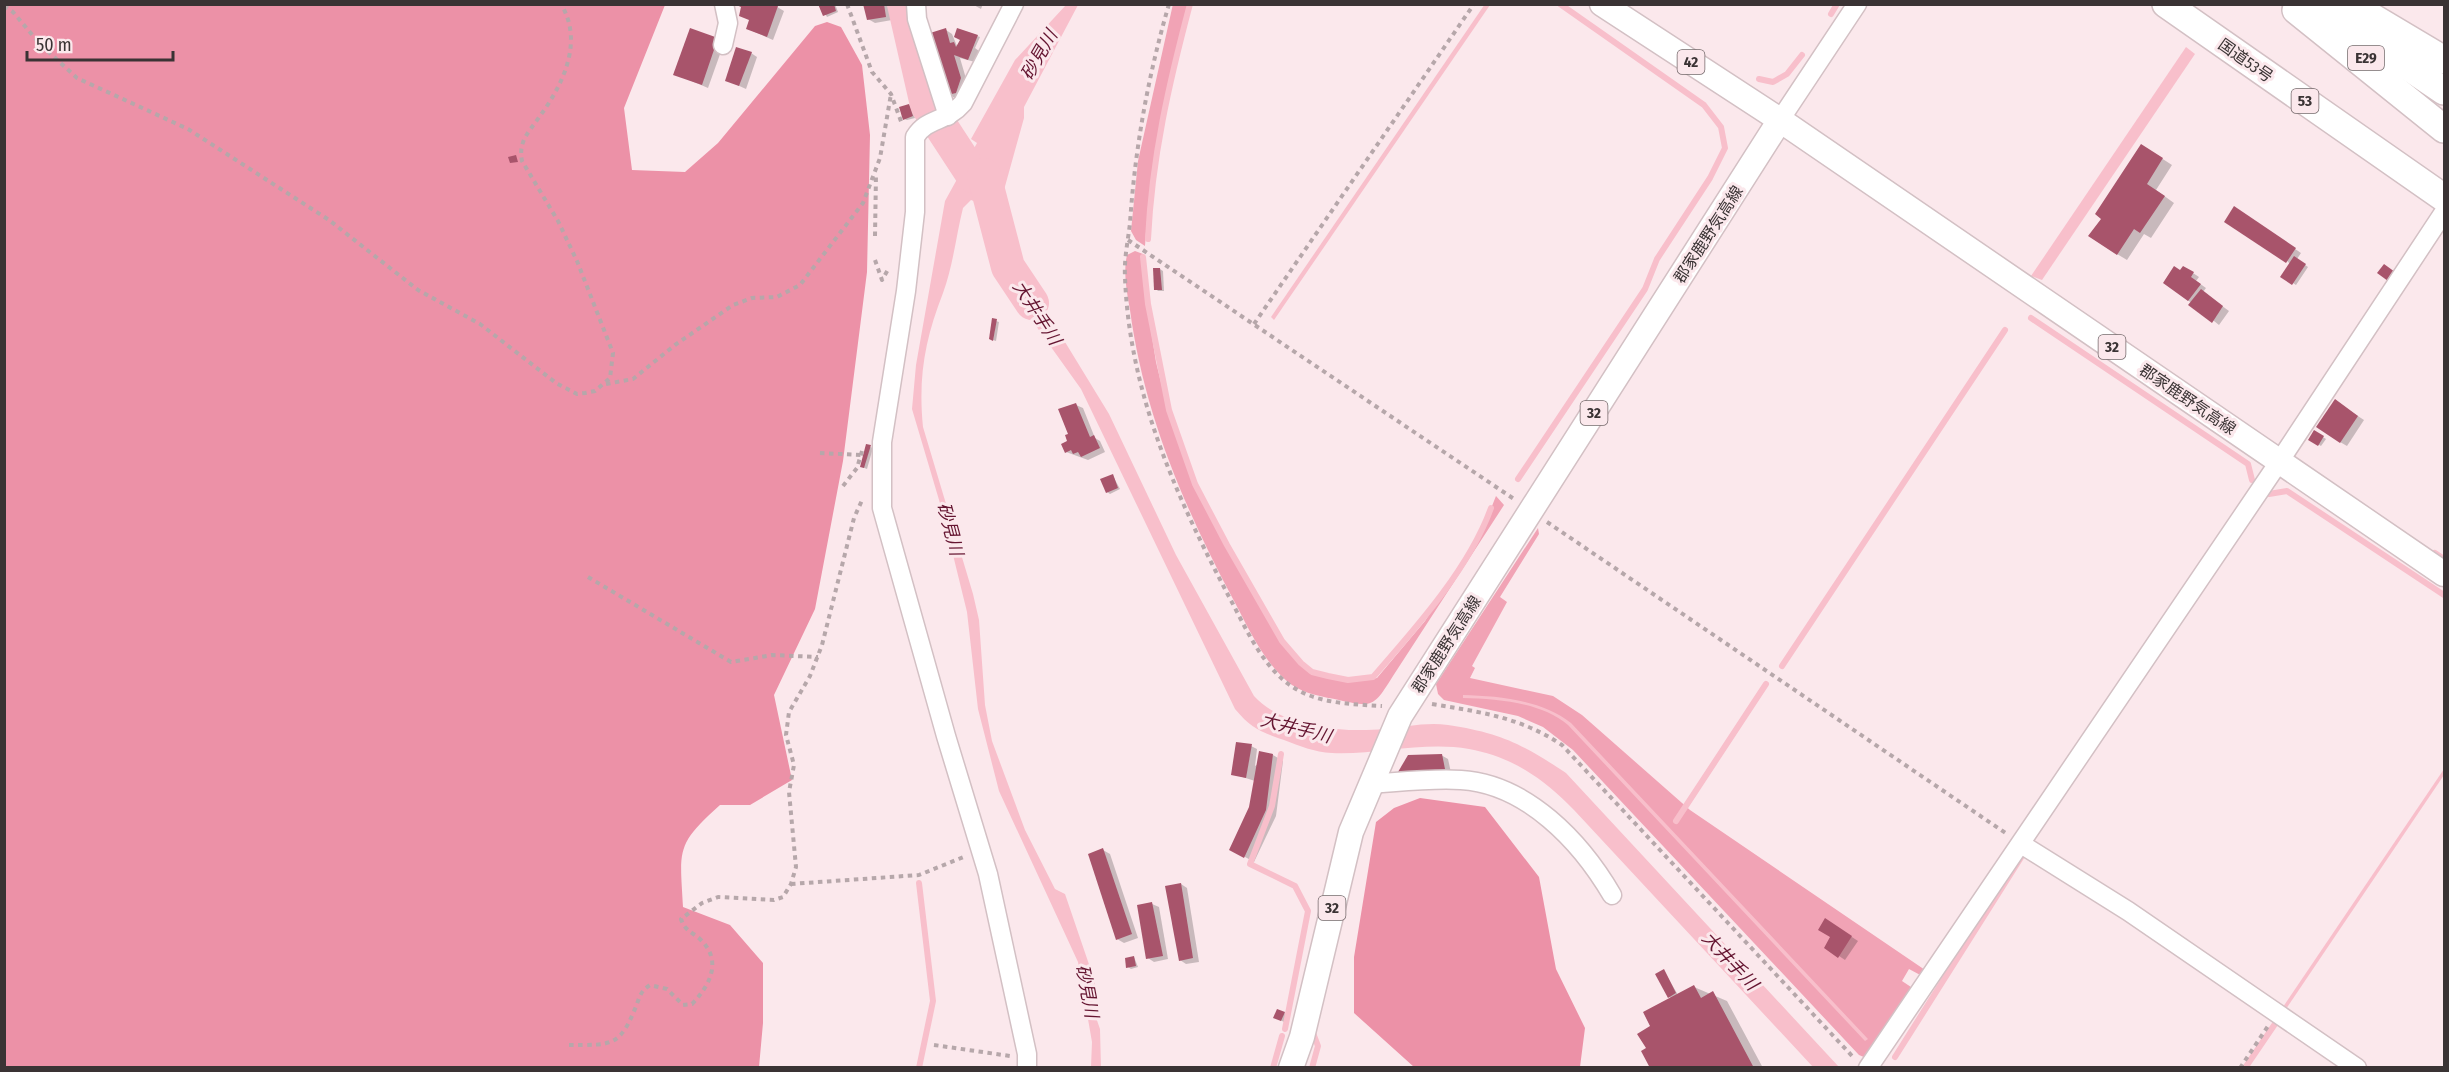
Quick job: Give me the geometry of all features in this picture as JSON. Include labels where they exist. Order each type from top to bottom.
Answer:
[{"type":"highway","name":"国道53号","points":[[2166,4],[2445,198]]},
{"type":"highway","points":[[2350,4],[2445,60]]},
{"type":"highway","points":[[2300,6],[2445,129]]},
{"type":"highway","name":"E29","points":[[2300,6],[2445,91]]},
{"type":"highway","name":"E29","points":[[2300,6],[2445,112]]},
{"type":"main road","name":"42","points":[[1602,4],[1780,120]]},
{"type":"main road","name":"郡家鹿野気高線","points":[[1291,1068],[1302,1037],[1351,832],[1383,752],[1403,711],[1780,120],[2445,574]]},
{"type":"street","points":[[723,45],[728,23],[724,4]]},
{"type":"street","points":[[916,4],[917,19],[945,117]]},
{"type":"street","points":[[1014,4],[979,77],[963,103],[953,114],[918,134],[912,240],[884,436],[882,508],[946,736],[981,850],[1027,1063]]},
{"type":"street","points":[[1780,120],[1857,4]]},
{"type":"street","points":[[1862,1063],[2021,844],[2445,212]]},
{"type":"street","points":[[1370,784],[1462,780],[1480,783],[1519,798],[1542,813],[1583,853],[1612,895]]},
{"type":"street","points":[[2021,844],[2128,911],[2357,1068]]},
{"type":"path","points":[[4,6],[14,12],[40,44],[77,78],[188,129],[329,220],[418,290],[480,324],[556,383],[577,394],[595,391],[605,384],[613,367],[613,353],[569,242],[522,161],[521,154],[525,134],[540,117],[562,81],[568,61],[571,33],[561,4]]},
{"type":"path","points":[[848,4],[872,72],[891,94],[901,123],[918,134]]},
{"type":"path","points":[[1169,4],[1143,107],[1134,162],[1128,240],[1124,255],[1127,304],[1138,374],[1151,419],[1186,514],[1266,662],[1287,683],[1303,693],[1335,703],[1403,711],[1430,704],[1490,714],[1538,729],[1562,745],[1862,1063]]},
{"type":"path","points":[[1254,324],[1474,4]]},
{"type":"path","points":[[875,236],[876,172],[891,94]]},
{"type":"path","points":[[605,384],[615,384],[633,378],[675,345],[733,305],[752,298],[777,297],[800,285],[863,203],[876,172]]},
{"type":"path","points":[[1128,240],[2021,844]]},
{"type":"path","points":[[843,486],[857,468],[869,439],[884,436]]},
{"type":"path","points":[[820,453],[861,455]]},
{"type":"path","points":[[569,1045],[600,1045],[616,1041],[628,1027],[642,989],[650,985],[667,989],[683,1005],[692,1004],[704,991],[713,975],[712,956],[701,940],[684,927],[681,920],[702,903],[718,897],[774,900],[783,897],[791,884],[796,867],[789,792],[794,765],[786,735],[789,712],[818,657],[854,518],[868,489],[882,475]]},
{"type":"path","points":[[588,577],[731,662],[772,655],[818,657]]},
{"type":"path","points":[[791,884],[919,875],[981,850]]},
{"type":"path","points":[[2240,1068],[2277,1013]]},
{"type":"path","points":[[934,1045],[1027,1063]]},
{"type":"shaded area","points":[[1173,4],[1189,5],[1173,65],[1161,124],[1151,184],[1145,246],[1136,240],[1131,231],[1138,161]]},
{"type":"shaded area","points":[[5,5],[665,5],[624,108],[632,170],[685,172],[718,143],[815,26],[827,22],[841,27],[862,65],[870,135],[867,272],[843,461],[815,609],[774,695],[792,780],[750,805],[720,805],[688,840],[682,860],[683,907],[730,925],[763,963],[763,1023],[759,1067],[5,1068]]},
{"type":"shaded area","points":[[1135,251],[1143,254],[1147,305],[1156,362],[1168,411],[1194,484],[1281,643],[1301,665],[1313,674],[1352,682],[1377,678],[1425,621],[1480,536],[1496,496],[1504,505],[1387,686],[1372,702],[1360,704],[1327,698],[1292,685],[1273,667],[1245,622],[1198,530],[1183,495],[1168,459],[1145,386],[1136,349],[1125,268],[1127,255]]},
{"type":"shaded area","points":[[1538,528],[1539,534],[1500,597],[1507,602],[1472,666],[1475,668],[1470,678],[1553,696],[1582,715],[1690,810],[1928,972],[1924,977],[1909,969],[1902,981],[1911,987],[1913,998],[1866,1058],[1859,1055],[1573,750],[1543,727],[1518,716],[1444,700],[1438,694],[1436,684]]},
{"type":"shaded area","points":[[1420,798],[1485,807],[1539,877],[1556,969],[1585,1028],[1580,1067],[1414,1067],[1354,1013],[1354,957],[1376,822],[1394,808]]},
{"type":"water","points":[[1485,4],[1490,5],[1274,320],[1271,317]]},
{"type":"water","points":[[897,5],[909,5],[940,108],[921,115],[898,29]]},
{"type":"water","name":"砂見川","points":[[1066,5],[1078,5],[1024,107],[1024,118],[994,226],[976,202],[971,200],[963,208],[949,272],[927,342],[921,391],[923,427],[979,620],[985,705],[992,741],[1025,830],[1055,889],[1065,894],[1095,982],[1092,1006],[1100,1029],[1101,1068],[1091,1067],[1092,1042],[1078,962],[999,791],[978,709],[967,612],[942,510],[912,409],[916,365],[945,201],[977,143],[971,139],[1015,60]]},
{"type":"water","points":[[2186,47],[2195,54],[2042,280],[2031,276]]},
{"type":"water","points":[[1015,260],[1109,414],[1176,555],[1254,696],[1280,715],[1314,726],[1368,730],[1440,724],[1483,732],[1523,747],[1566,773],[1839,1067],[1813,1067],[1574,810],[1527,771],[1485,753],[1452,747],[1418,747],[1349,753],[1319,751],[1268,734],[1256,729],[1246,721],[1235,709],[1081,389],[996,270]]},
{"type":"water","points":[[1463,695],[1505,698],[1534,704],[1560,715],[1571,723],[1868,1039],[1865,1041],[1568,725],[1545,711],[1518,703],[1463,698]]},
{"type":"water","points":[[2444,769],[2444,775],[2286,1009],[2283,1007]]},
{"type":"building","points":[[734,4],[778,6],[767,37],[746,29],[749,20],[739,16],[741,7]]},
{"type":"building","points":[[818,4],[834,4],[836,11],[823,16]]},
{"type":"building","points":[[863,4],[884,4],[886,17],[867,20]]},
{"type":"building","points":[[690,28],[718,38],[702,85],[673,75]]},
{"type":"building","points":[[946,28],[950,43],[954,42],[956,47],[960,40],[954,37],[957,28],[978,35],[968,60],[954,55],[961,78],[956,93],[947,95],[927,34]]},
{"type":"building","points":[[736,47],[752,52],[739,86],[725,81]]},
{"type":"building","points":[[909,104],[913,116],[903,120],[899,107]]},
{"type":"building","points":[[2141,144],[2163,158],[2147,184],[2165,196],[2140,233],[2134,229],[2117,255],[2088,236],[2101,219],[2095,214]]},
{"type":"building","points":[[516,155],[518,162],[510,163],[508,157]]},
{"type":"building","points":[[2234,206],[2296,248],[2286,263],[2224,222]]},
{"type":"building","points":[[2294,256],[2306,264],[2292,285],[2280,277]]},
{"type":"building","points":[[2384,264],[2395,272],[2388,281],[2377,273]]},
{"type":"building","points":[[2174,266],[2180,270],[2183,266],[2194,272],[2191,277],[2201,284],[2188,301],[2163,283]]},
{"type":"building","points":[[1153,268],[1160,268],[1162,290],[1154,290]]},
{"type":"building","points":[[2201,289],[2223,306],[2212,323],[2188,305]]},
{"type":"building","points":[[992,318],[997,319],[993,341],[989,339]]},
{"type":"building","points":[[2335,399],[2358,416],[2340,443],[2316,427]]},
{"type":"building","points":[[1076,403],[1090,437],[1094,435],[1100,448],[1081,457],[1078,452],[1073,454],[1071,450],[1065,453],[1061,444],[1067,441],[1065,435],[1068,434],[1058,409]]},
{"type":"building","points":[[2314,430],[2324,436],[2318,446],[2308,440]]},
{"type":"building","points":[[866,444],[871,445],[864,468],[860,467]]},
{"type":"building","points":[[1113,474],[1118,488],[1106,493],[1100,479]]},
{"type":"building","points":[[1236,742],[1252,744],[1246,778],[1231,775]]},
{"type":"building","points":[[1259,751],[1273,754],[1266,810],[1244,858],[1229,850],[1249,807]]},
{"type":"building","points":[[1442,754],[1446,774],[1405,775],[1398,772],[1408,755]]},
{"type":"building","points":[[1103,848],[1132,934],[1116,940],[1088,854]]},
{"type":"building","points":[[1181,883],[1193,958],[1179,961],[1165,886]]},
{"type":"building","points":[[1152,902],[1163,956],[1146,959],[1137,905]]},
{"type":"building","points":[[1825,918],[1852,936],[1838,958],[1824,948],[1830,937],[1818,930]]},
{"type":"building","points":[[1134,956],[1136,966],[1126,968],[1125,958]]},
{"type":"building","points":[[1664,969],[1676,993],[1668,998],[1655,974]]},
{"type":"building","points":[[1694,985],[1701,998],[1713,991],[1754,1068],[1650,1068],[1641,1051],[1646,1048],[1637,1034],[1650,1026],[1643,1012]]},
{"type":"building","points":[[1277,1009],[1285,1012],[1281,1021],[1273,1018]]},
{"type":"waterway","name":"大井手川","points":[[904,4],[927,105],[974,177]]},
{"type":"waterway","points":[[1148,239],[1153,179],[1163,120],[1190,4]]},
{"type":"waterway","points":[[1518,479],[1645,289],[1657,259],[1710,178],[1725,148],[1721,127],[1704,105],[1560,4]]},
{"type":"waterway","points":[[1831,14],[1837,4]]},
{"type":"waterway","points":[[1759,79],[1773,82],[1787,74],[1802,55]]},
{"type":"waterway","name":"大井手川","points":[[984,175],[1008,267],[1032,303]]},
{"type":"waterway","points":[[1143,257],[1148,304],[1169,410],[1195,484],[1282,641],[1312,672],[1348,680],[1373,677],[1423,619],[1455,576],[1481,531],[1491,508]]},
{"type":"waterway","points":[[2031,318],[2248,464],[2252,480]]},
{"type":"waterway","points":[[1782,666],[2005,330]]},
{"type":"waterway","points":[[2269,494],[2287,491],[2444,595]]},
{"type":"waterway","points":[[2435,553],[2444,559]]},
{"type":"waterway","points":[[1676,821],[1766,684]]},
{"type":"waterway","points":[[1281,754],[1272,806],[1250,864],[1295,886],[1308,911],[1285,1029]]},
{"type":"waterway","points":[[1895,1057],[2022,856]]},
{"type":"waterway","points":[[919,883],[933,1001],[919,1068]]},
{"type":"waterway","points":[[2245,1068],[2277,1021]]},
{"type":"waterway","points":[[1312,1068],[1318,1046],[1313,1033]]},
{"type":"waterway","points":[[1273,1068],[1282,1036]]}]
